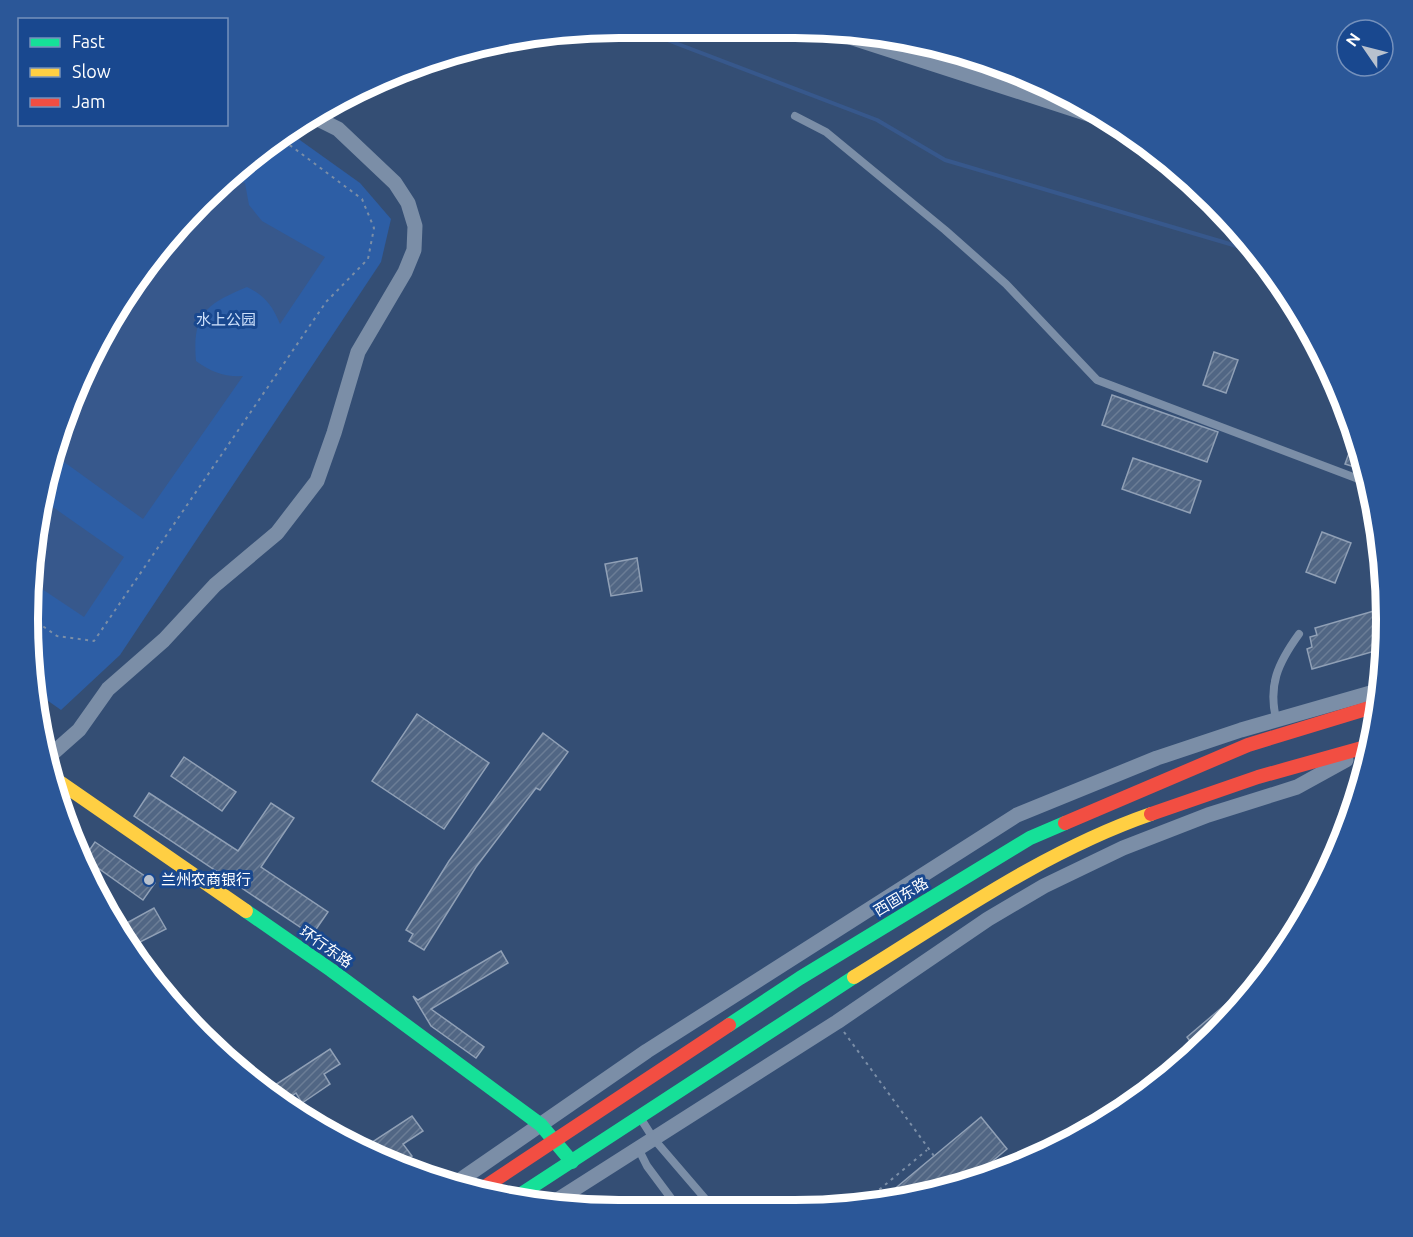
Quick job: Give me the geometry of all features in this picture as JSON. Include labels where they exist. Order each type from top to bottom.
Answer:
[{"type":"main road","name":"西固东路","points":[[525,1192],[823,996],[1120,812],[1279,727],[1369,707]]},
{"type":"main road","name":"西固东路","points":[[489,1184],[800,978],[1030,838],[1360,749]]},
{"type":"main road","name":"环行东路","points":[[61,783],[331,970],[541,1125],[572,1162]]},
{"type":"street","points":[[864,42],[1075,110]]},
{"type":"street","points":[[53,753],[79,730],[108,689],[164,640],[215,585],[277,533],[317,481],[358,352],[405,272],[414,250],[415,226],[408,203],[395,183],[338,129],[320,120]]},
{"type":"street","points":[[463,1178],[647,1051],[1017,815],[1157,758],[1279,727],[1371,694]]},
{"type":"street","points":[[562,1196],[837,1022],[988,919],[1044,886],[1123,848],[1197,819],[1297,787],[1360,752]]},
{"type":"street","points":[[572,1162],[585,1182]]},
{"type":"lane","points":[[795,116],[826,132],[963,246],[1006,284],[1097,380],[1358,479]]},
{"type":"lane","points":[[1279,727],[1272,701],[1275,674],[1299,634]]},
{"type":"lane","points":[[639,1116],[653,1138],[706,1200]]},
{"type":"lane","points":[[638,1148],[647,1166],[672,1200]]},
{"type":"path","points":[[38,623],[57,636],[94,641],[326,302],[368,259],[374,228],[362,199],[285,143]]},
{"type":"path","points":[[837,1022],[927,1150],[934,1156]]},
{"type":"path","points":[[874,1194],[927,1150]]},
{"type":"green space","name":"水上公园","points":[[294,136],[360,183],[391,219],[381,262],[120,655],[61,710],[43,697],[42,694],[39,656],[39,581],[42,543],[57,468],[82,396],[115,328],[135,296],[182,235],[235,182]]},
{"type":"shaded area","points":[[236,181],[245,183],[249,205],[262,221],[325,257],[280,324],[267,302],[247,287],[221,299],[205,313],[197,332],[196,361],[218,373],[243,376],[143,519],[60,459],[68,432],[97,362],[135,296],[182,235],[208,208]]},
{"type":"shaded area","points":[[49,504],[124,557],[84,617],[39,587],[42,543]]},
{"type":"building","points":[[1214,352],[1238,360],[1226,393],[1203,385]]},
{"type":"building","points":[[1112,395],[1218,432],[1207,462],[1102,425]]},
{"type":"building","points":[[1350,450],[1356,467],[1345,464]]},
{"type":"building","points":[[1133,458],[1201,481],[1190,513],[1122,489]]},
{"type":"building","points":[[1322,532],[1351,543],[1335,583],[1306,572]]},
{"type":"building","points":[[637,558],[642,591],[611,596],[605,564]]},
{"type":"building","points":[[1376,610],[1374,651],[1312,669],[1307,649],[1312,647],[1310,637],[1317,635],[1315,628]]},
{"type":"building","points":[[417,714],[489,763],[444,829],[372,781]]},
{"type":"building","points":[[543,733],[568,752],[540,790],[536,788],[476,867],[424,950],[409,941],[413,934],[406,930],[449,861]]},
{"type":"building","points":[[184,757],[236,792],[222,811],[171,776]]},
{"type":"building","points":[[149,793],[238,851],[271,803],[294,818],[261,867],[328,912],[312,935],[134,816]]},
{"type":"building","points":[[95,842],[155,883],[143,900],[92,864],[87,853]]},
{"type":"building","points":[[154,908],[166,929],[137,944],[124,924]]},
{"type":"building","points":[[501,951],[508,963],[431,1009],[484,1047],[476,1058],[431,1026],[413,996],[418,1000]]},
{"type":"building","points":[[1236,996],[1191,1042],[1187,1037]]},
{"type":"building","points":[[330,1049],[340,1064],[324,1074],[330,1084],[302,1103],[296,1093],[290,1097],[274,1086]]},
{"type":"building","points":[[412,1116],[423,1131],[403,1144],[412,1156],[407,1159],[370,1144]]},
{"type":"building","points":[[981,1117],[1007,1149],[981,1169],[945,1180],[892,1191]]},
{"type":"waterway","points":[[662,38],[877,120],[945,160],[1241,247]]},
{"type":"traffic: fast","points":[[729,1025],[800,978],[1030,838],[1065,823]]},
{"type":"traffic: fast","points":[[246,911],[331,970],[541,1125],[572,1162]]},
{"type":"traffic: fast","points":[[525,1192],[854,977]]},
{"type":"traffic: slow","points":[[61,783],[246,911]]},
{"type":"traffic: slow","points":[[854,977],[1035,866],[1111,829],[1151,814]]},
{"type":"traffic: jam","points":[[1065,823],[1248,745],[1368,708]]},
{"type":"traffic: jam","points":[[1151,814],[1258,777],[1360,748]]},
{"type":"traffic: jam","points":[[488,1184],[729,1025]]},
{"type":"place","name":"兰州农商银行","points":[[149,880]]}]
